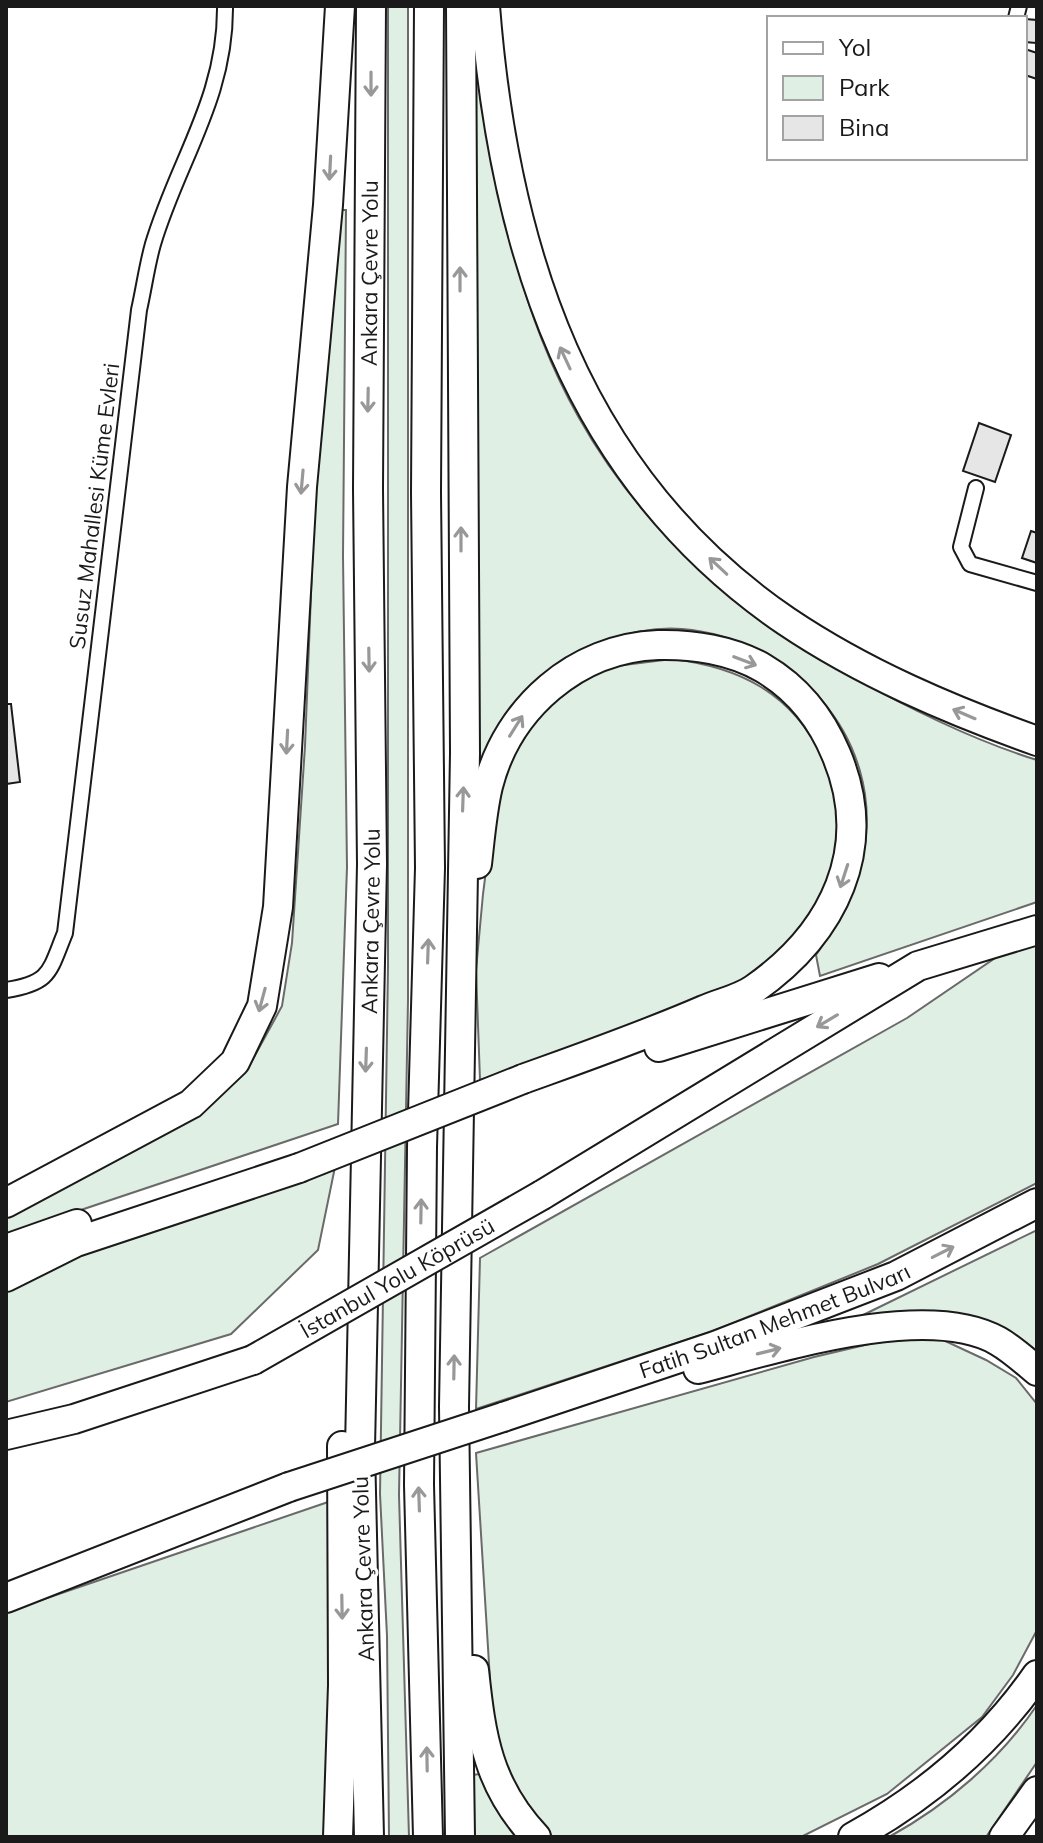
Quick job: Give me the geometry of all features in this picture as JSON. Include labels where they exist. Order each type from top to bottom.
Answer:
[{"type":"highway","points":[[6,1203],[191,1104],[235,1062],[262,1006],[278,907],[302,487],[328,205],[340,6]]},
{"type":"highway","name":"Ankara Çevre Yolu","points":[[369,1837],[360,1449],[372,864],[368,489],[371,6]]},
{"type":"highway","points":[[428,1837],[419,1469],[422,1147],[430,868],[426,493],[429,6]]},
{"type":"highway","points":[[460,1837],[454,1407],[465,753],[461,6]]},
{"type":"highway","points":[[485,6],[508,167],[538,294],[583,394],[638,480],[712,561],[788,622],[908,690],[1037,741]]},
{"type":"highway","points":[[456,1216],[467,1078],[467,973],[474,888],[488,785],[504,747],[519,720],[562,676],[591,659],[625,649],[677,644],[702,647],[761,667],[788,686],[813,711],[843,771],[853,833],[837,895],[804,946],[751,991],[525,1085]]},
{"type":"highway","points":[[6,1249],[413,1125],[525,1085],[1037,930]]},
{"type":"highway","name":"İstanbul Yolu Köprüsü","points":[[6,1435],[74,1419],[253,1360],[542,1195],[918,966]]},
{"type":"highway","points":[[6,1277],[76,1242],[297,1161]]},
{"type":"highway","name":"Fatih Sultan Mehmet Bulvarı","points":[[503,1417],[715,1346],[896,1276],[1037,1203]]},
{"type":"highway","points":[[338,1837],[343,1685],[341,1460],[363,1278]]},
{"type":"highway","points":[[6,1578],[503,1417],[851,1331],[896,1327],[963,1330],[997,1340],[1037,1371]]},
{"type":"highway","points":[[454,1407],[479,1715],[491,1772],[513,1810],[536,1837]]},
{"type":"highway","points":[[6,1598],[289,1487]]},
{"type":"highway","points":[[853,1837],[912,1801],[965,1760],[1016,1705],[1037,1675]]},
{"type":"highway","points":[[1004,1837],[1037,1791]]},
{"type":"street","name":"Susuz Mahallesi Küme Evleri","points":[[6,990],[27,986],[48,975],[65,933],[139,310],[153,243],[203,122],[218,70],[225,44],[225,6]]},
{"type":"street","points":[[976,488],[961,547],[970,564],[1037,583]]},
{"type":"green space","points":[[388,6],[408,6],[408,1000],[399,1495],[409,1837],[389,1837],[387,1636],[380,1494],[388,967]]},
{"type":"green space","points":[[471,53],[483,54],[494,156],[513,251],[541,338],[579,417],[627,491],[688,558],[761,619],[849,675],[894,699],[965,733],[1037,760],[1037,902],[820,976],[816,955],[846,906],[864,851],[866,809],[860,770],[844,733],[822,701],[794,673],[760,652],[723,636],[682,629],[645,631],[588,648],[555,666],[529,687],[520,699],[477,780]]},
{"type":"green space","points":[[337,210],[346,210],[343,556],[347,867],[338,1124],[6,1235],[6,1214],[174,1129],[217,1099],[247,1070],[282,1006],[292,943],[305,746],[315,492]]},
{"type":"green space","points":[[672,659],[720,669],[760,687],[778,699],[809,733],[822,755],[837,799],[837,843],[826,886],[792,946],[758,972],[712,995],[640,1023],[480,1080],[476,970],[483,894],[493,816],[511,748],[544,705],[600,668]]},
{"type":"green space","points":[[1037,939],[1037,1183],[878,1264],[713,1331],[476,1409],[480,1258],[907,1018],[1010,948]]},
{"type":"green space","points":[[335,1167],[318,1250],[231,1334],[6,1402],[6,1288],[67,1260]]},
{"type":"green space","points":[[1037,1230],[1037,1351],[994,1325],[953,1314],[910,1312],[861,1316]]},
{"type":"green space","points":[[899,1337],[941,1339],[986,1360],[1016,1378],[1037,1404],[1037,1630],[1013,1675],[982,1717],[887,1794],[801,1837],[553,1837],[534,1818],[509,1783],[497,1748],[485,1680],[490,1680],[476,1453],[814,1357]]},
{"type":"green space","points":[[334,1500],[328,1837],[6,1837],[6,1612]]},
{"type":"green space","points":[[1037,1705],[1037,1762],[986,1837],[889,1837],[931,1811],[971,1780],[1006,1744]]},
{"type":"green space","points":[[480,1774],[495,1806],[518,1837],[471,1837],[472,1775]]},
{"type":"building","points":[[1027,19],[1037,20],[1036,43],[1027,42]]},
{"type":"building","points":[[1027,50],[1037,53],[1037,79],[1027,76]]},
{"type":"building","points":[[979,423],[1011,435],[995,482],[963,471]]},
{"type":"building","points":[[1031,531],[1037,533],[1037,563],[1022,558]]},
{"type":"building","points":[[6,704],[11,704],[20,782],[6,784]]}]
